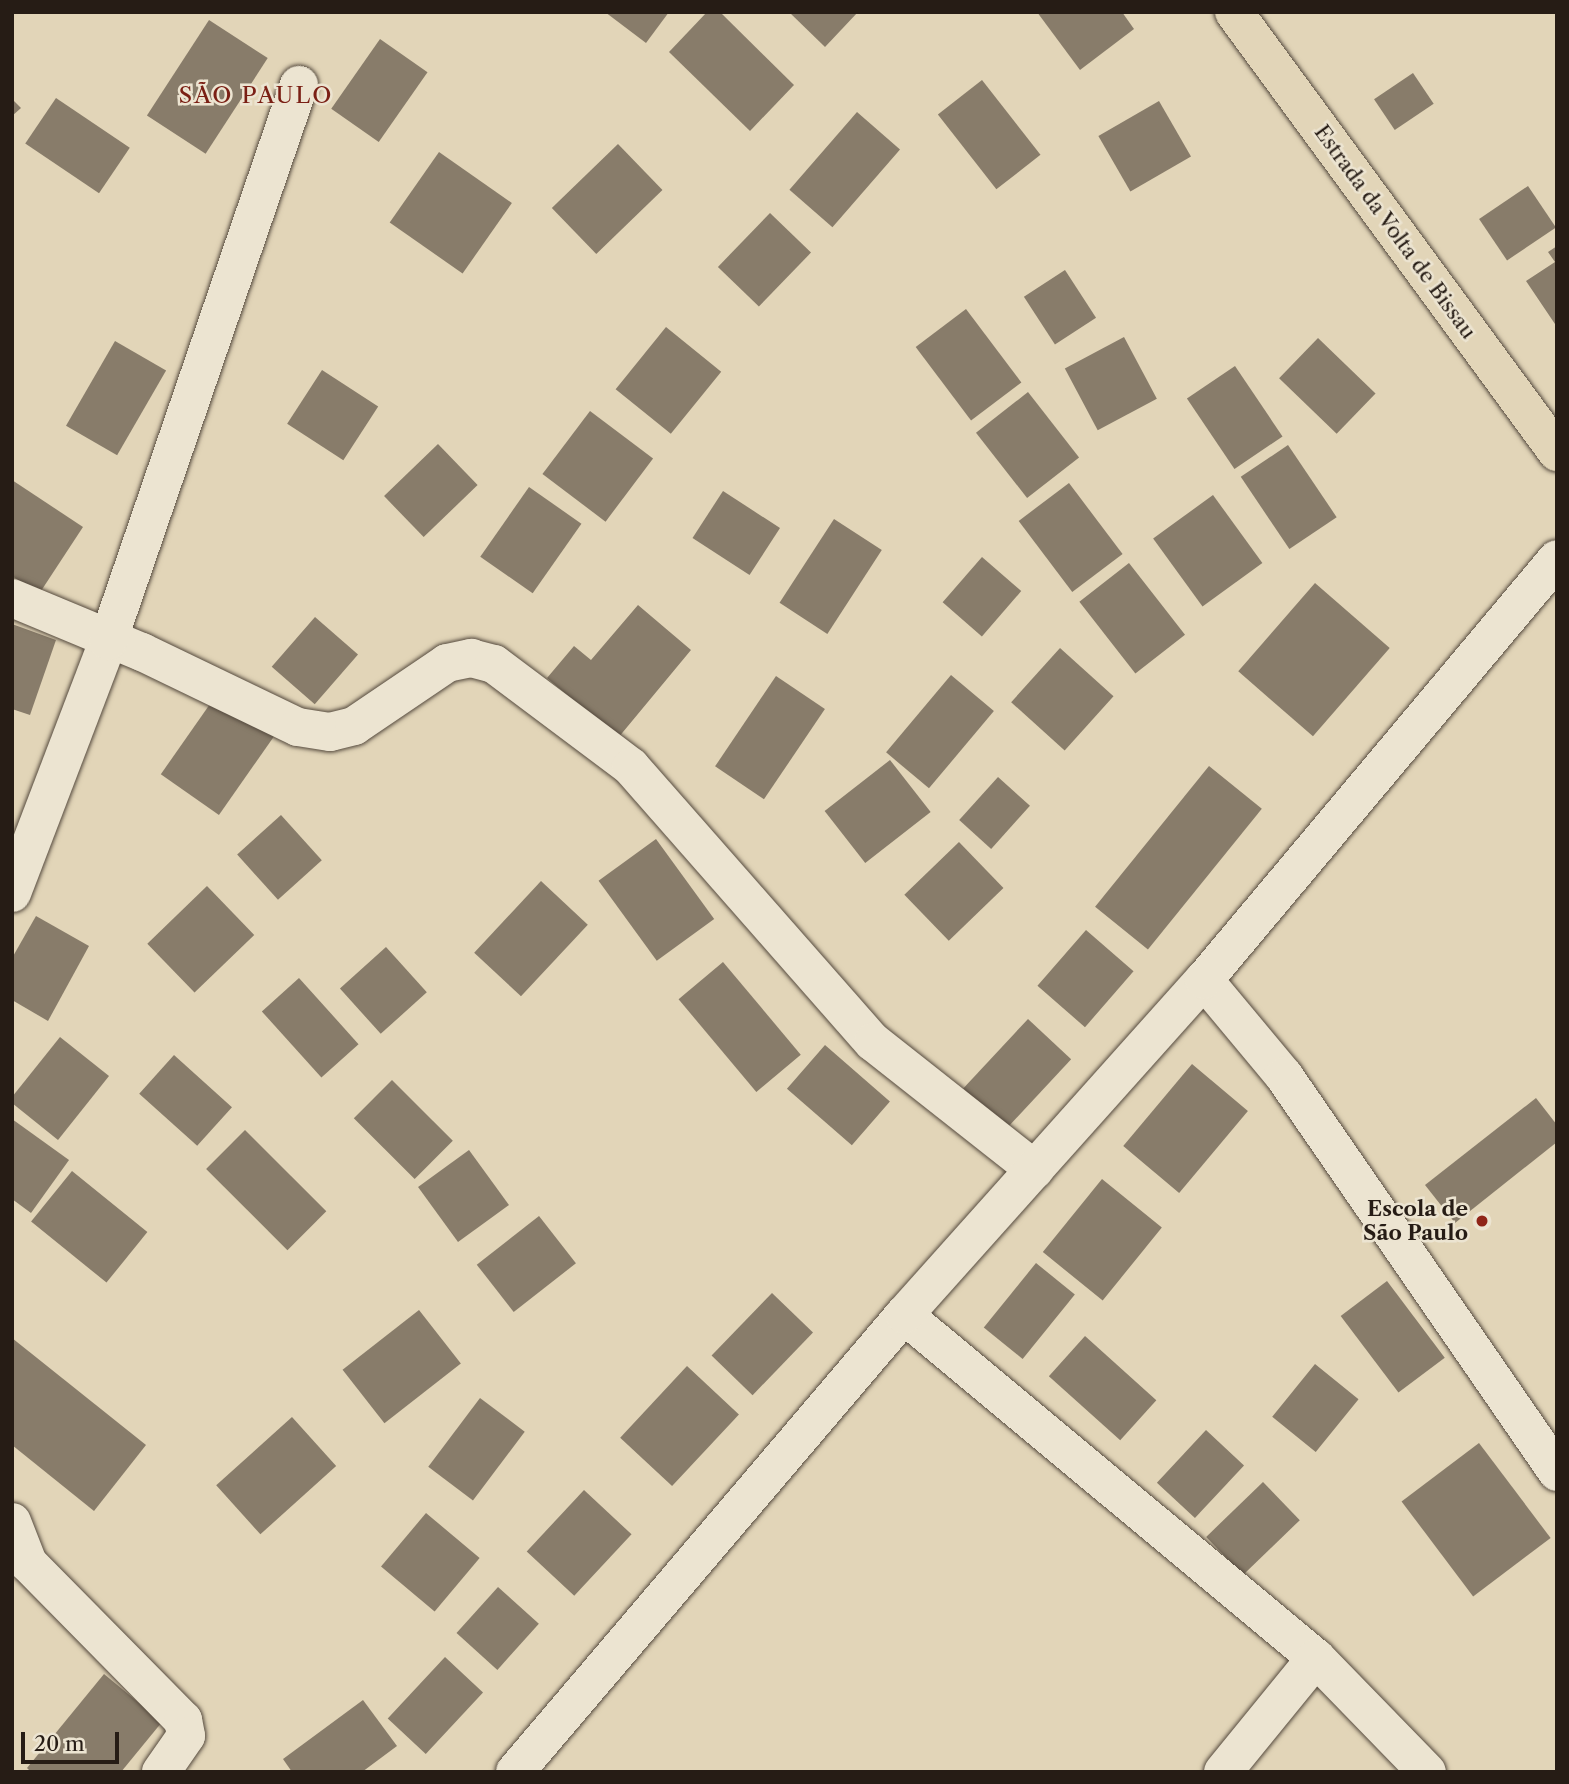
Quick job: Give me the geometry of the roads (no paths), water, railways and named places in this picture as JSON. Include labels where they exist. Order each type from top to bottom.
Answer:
[{"type":"main road","name":"Estrada da Volta de Bissau","points":[[1234,12],[1552,434]]},
{"type":"street","points":[[12,893],[108,641],[299,85]]},
{"type":"street","points":[[514,1772],[904,1315],[1204,980],[1557,559]]},
{"type":"street","points":[[12,598],[108,641],[142,652],[298,727],[330,732],[354,726],[447,663],[471,658],[494,664],[631,767],[873,1042],[1035,1170]]},
{"type":"street","points":[[1204,980],[1284,1076],[1557,1472]]},
{"type":"street","points":[[904,1315],[1315,1658],[1427,1772]]},
{"type":"street","points":[[12,1522],[27,1563],[183,1720],[186,1736],[161,1772]]},
{"type":"street","points":[[1223,1772],[1315,1658]]},
{"type":"place","name":"Escola de São Paulo","points":[[1482,1221]]},
{"type":"district","name":"SÃO PAULO","points":[[256,95]]}]
